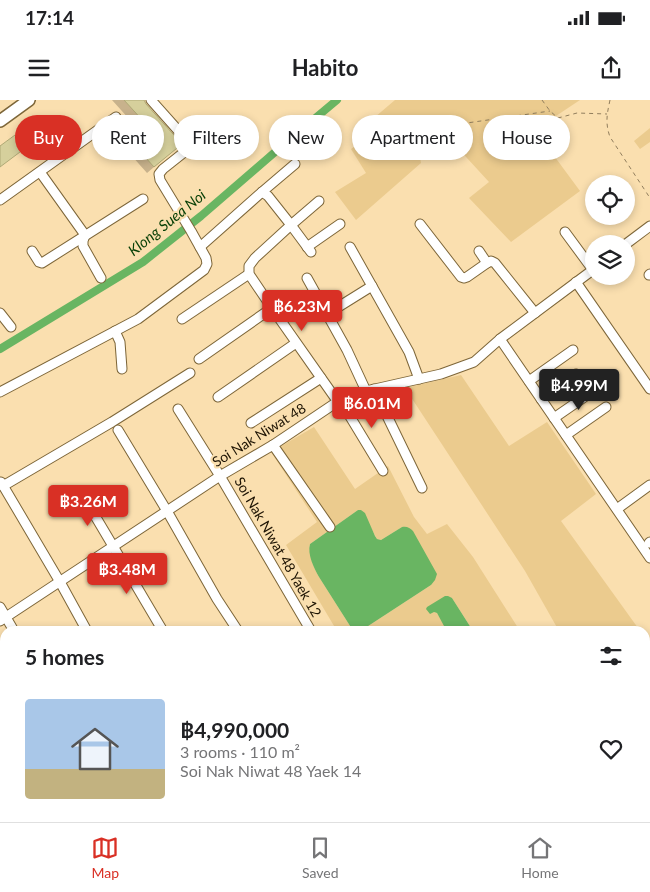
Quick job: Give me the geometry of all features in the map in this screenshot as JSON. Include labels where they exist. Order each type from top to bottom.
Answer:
[{"type":"main road","points":[[0,121],[29,100]]},
{"type":"street","points":[[151,100],[174,126]]},
{"type":"street","points":[[0,200],[92,134]]},
{"type":"street","points":[[0,392],[138,319],[204,270],[207,264],[206,258],[160,180],[159,174],[174,160]]},
{"type":"street","points":[[200,247],[295,164]]},
{"type":"street","points":[[40,172],[85,236]]},
{"type":"street","points":[[262,192],[268,196],[309,249],[340,224]]},
{"type":"street","points":[[32,251],[39,262],[42,263],[143,199]]},
{"type":"street","points":[[319,201],[255,258],[249,266],[249,274],[296,343],[339,401],[384,471]]},
{"type":"street","points":[[420,224],[461,277],[467,277],[492,261],[535,314]]},
{"type":"street","points":[[635,237],[650,226]]},
{"type":"street","points":[[565,232],[585,259]]},
{"type":"street","points":[[85,236],[83,246],[102,278]]},
{"type":"street","points":[[350,247],[409,352],[419,379]]},
{"type":"street","points":[[479,251],[487,263]]},
{"type":"street","points":[[182,319],[249,274]]},
{"type":"street","name":"Soi Nak Niwat 48","points":[[3,619],[220,476],[273,445],[339,401],[370,390],[442,374],[474,362],[500,339],[585,276]]},
{"type":"street","points":[[307,278],[422,488]]},
{"type":"street","points":[[576,282],[650,389]]},
{"type":"street","points":[[327,314],[372,286]]},
{"type":"street","points":[[199,360],[272,308]]},
{"type":"street","points":[[0,313],[12,327]]},
{"type":"street","points":[[115,331],[120,342],[122,369]]},
{"type":"street","points":[[500,339],[650,558]]},
{"type":"street","points":[[218,397],[296,343]]},
{"type":"street","points":[[529,381],[573,350]]},
{"type":"street","points":[[84,626],[1,484],[112,422],[190,373]]},
{"type":"street","points":[[541,398],[576,374]]},
{"type":"street","points":[[251,423],[321,378]]},
{"type":"street","points":[[554,418],[593,391]]},
{"type":"street","points":[[566,435],[606,407]]},
{"type":"street","name":"Soi Nak Niwat 48 Yaek 12","points":[[178,409],[220,476],[308,626]]},
{"type":"street","points":[[118,430],[235,626]]},
{"type":"street","points":[[273,445],[330,527]]},
{"type":"street","points":[[616,509],[650,485]]},
{"type":"street","points":[[83,496],[160,626]]},
{"type":"street","points":[[0,607],[3,619]]},
{"type":"path","points":[[542,100],[558,118],[577,113],[607,114]]},
{"type":"path","points":[[610,100],[606,126],[610,137],[650,198]]},
{"type":"path","points":[[473,122],[550,111]]},
{"type":"shaded area","points":[[395,100],[580,100],[558,115],[483,115],[483,160],[557,160],[580,191],[511,242],[469,198],[489,182],[469,160],[473,160],[473,115],[377,115]]},
{"type":"shaded area","points":[[650,128],[650,142],[640,149],[634,141]]},
{"type":"shaded area","points":[[358,160],[420,160],[421,163],[356,220],[335,192],[366,173]]},
{"type":"shaded area","points":[[461,375],[509,446],[547,422],[596,494],[561,521],[637,626],[556,626],[525,571],[405,388]]},
{"type":"shaded area","points":[[314,427],[355,489],[388,466],[414,517],[427,534],[447,524],[473,557],[517,626],[470,626],[452,598],[431,614],[437,613],[445,626],[368,626],[431,585],[402,527],[381,540],[377,539],[361,510],[358,510],[310,544],[312,561],[317,573],[350,626],[334,626],[286,545],[317,522],[271,452]]},
{"type":"shaded area","points":[[358,510],[361,510],[365,513],[377,539],[381,540],[402,527],[411,529],[437,574],[431,585],[368,626],[350,626],[315,569],[309,552],[310,544]]},
{"type":"shaded area","points":[[448,596],[452,598],[470,626],[444,626],[437,613],[430,614],[426,609]]},
{"type":"building","points":[[124,100],[144,100],[156,115],[138,115]]},
{"type":"building","points":[[164,124],[174,135],[174,151],[164,159]]},
{"type":"building","points":[[15,135],[15,156],[0,167],[0,146]]},
{"type":"building","points":[[148,160],[163,160],[154,167]]},
{"type":"waterway","name":"Klong Suea Noi","points":[[0,349],[143,262],[201,216],[337,100]]}]
